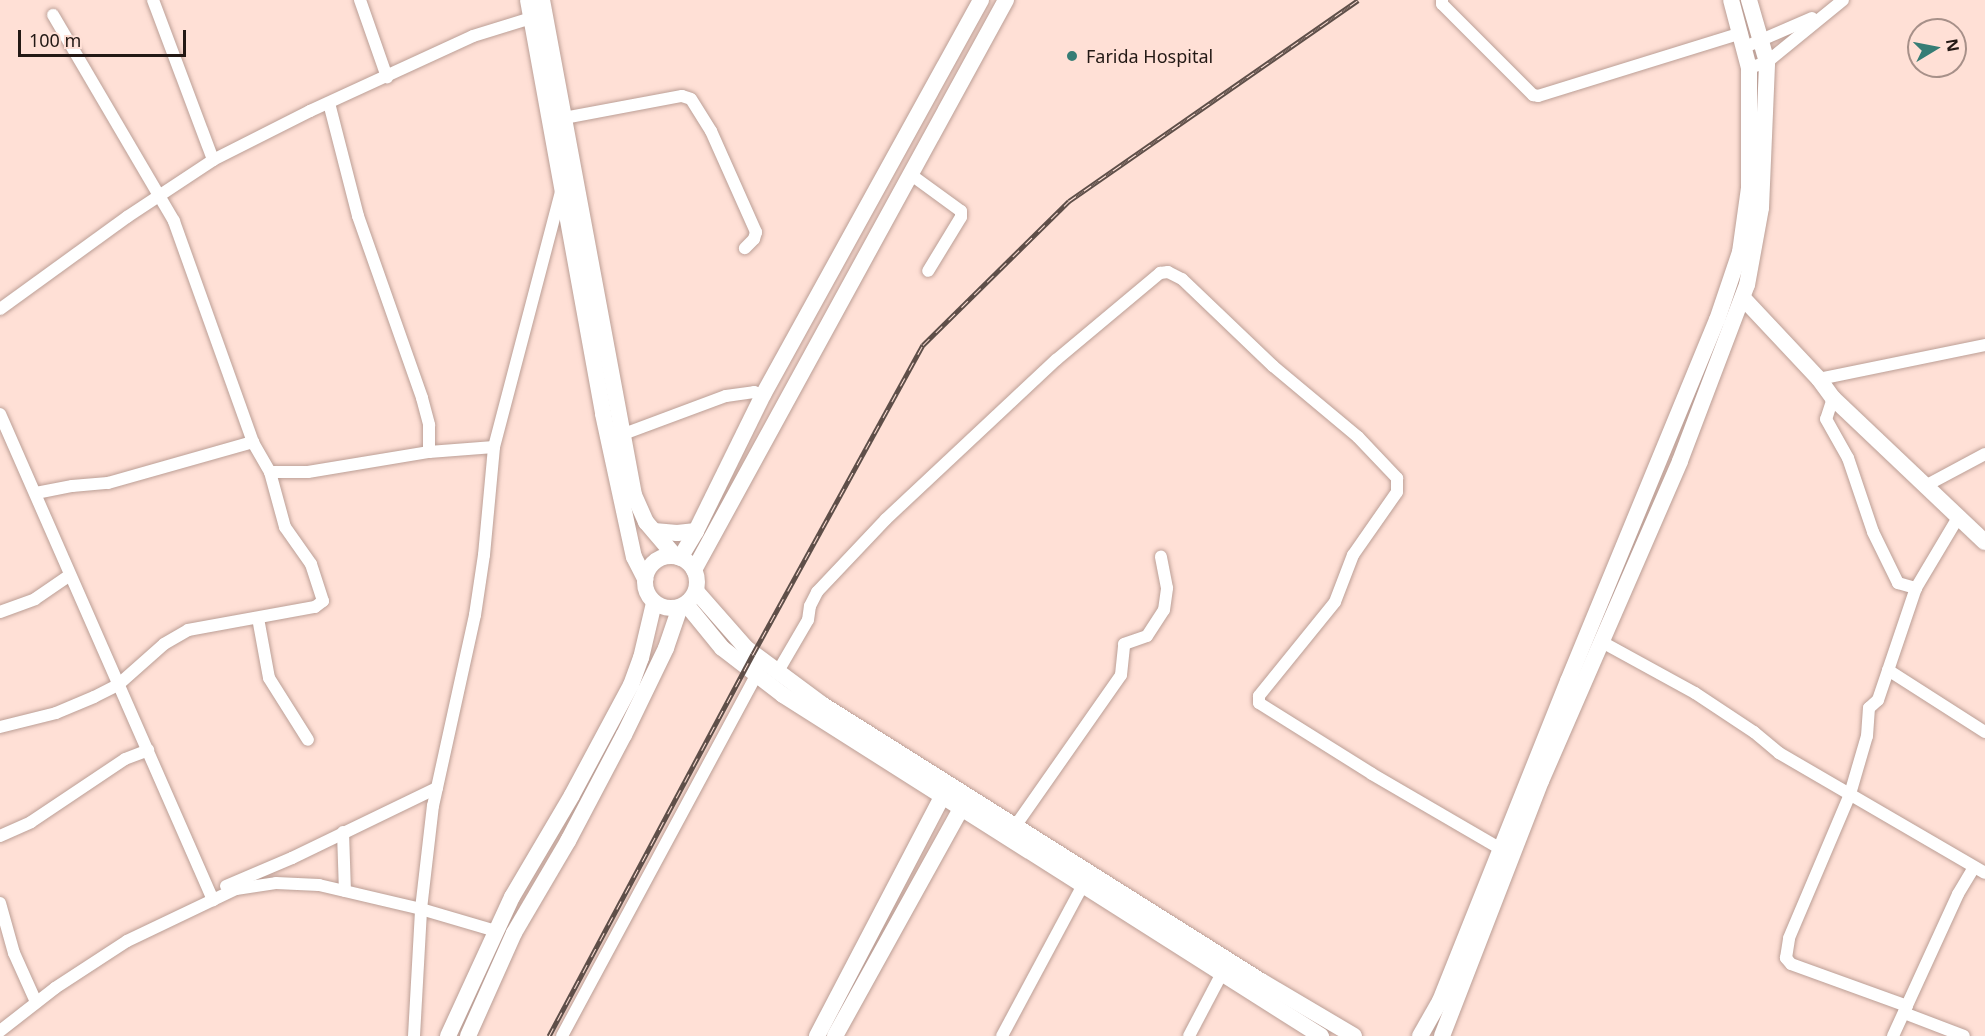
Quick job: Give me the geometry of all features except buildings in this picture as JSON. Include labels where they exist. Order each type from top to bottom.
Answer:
[{"type":"street","points":[[153,0],[213,160]]},
{"type":"street","points":[[360,0],[387,77]]},
{"type":"street","points":[[528,0],[603,414],[634,557],[645,579],[648,596],[654,603],[671,609],[687,601]]},
{"type":"street","points":[[468,1036],[514,933],[568,841],[624,735],[697,580],[694,570],[677,557],[654,531],[639,509],[621,435],[542,0]]},
{"type":"street","points":[[645,579],[648,569],[655,561],[677,557],[696,531],[763,395],[981,0]]},
{"type":"street","points":[[694,570],[1006,0]]},
{"type":"street","points":[[1442,0],[1442,4],[1533,96],[1743,40],[1762,41],[1829,10]]},
{"type":"street","points":[[1420,1036],[1440,1001],[1675,420],[1718,321],[1740,252],[1749,188],[1749,68],[1731,0]]},
{"type":"street","points":[[1442,1036],[1541,781],[1680,461],[1743,298],[1755,253],[1761,208],[1767,62],[1749,0]]},
{"type":"street","points":[[1749,68],[1767,62],[1843,0]]},
{"type":"street","points":[[0,727],[56,713],[119,684],[164,644],[188,630],[315,607],[323,601],[310,564],[285,527],[270,472],[253,442],[174,221],[53,15]]},
{"type":"street","points":[[0,309],[213,160],[473,36],[531,18]]},
{"type":"street","points":[[564,118],[682,96],[691,99],[711,131],[756,232],[754,239],[745,248]]},
{"type":"street","points":[[329,103],[358,216],[422,398],[429,425],[429,452]]},
{"type":"street","points":[[910,174],[961,211],[961,217],[928,271]]},
{"type":"street","points":[[414,1036],[422,909],[437,788],[475,615],[484,555],[494,447],[561,190]]},
{"type":"street","points":[[777,673],[808,620],[810,606],[818,592],[886,519],[1056,360],[1160,273],[1168,272],[1182,279],[1273,366],[1358,437],[1397,478],[1397,492],[1353,555],[1335,602],[1259,696],[1259,703],[1372,774],[1501,849]]},
{"type":"street","points":[[1743,298],[1819,379],[1833,398],[1985,542]]},
{"type":"street","points":[[1819,379],[1985,345]]},
{"type":"street","points":[[621,435],[726,396],[754,392],[763,395]]},
{"type":"street","points":[[1833,398],[1826,419],[1848,458],[1873,532],[1898,583],[1916,588]]},
{"type":"street","points":[[0,414],[212,896]]},
{"type":"street","points":[[36,493],[72,486],[108,483],[253,442]]},
{"type":"street","points":[[270,472],[308,472],[429,452],[494,447]]},
{"type":"street","points":[[1927,485],[1985,454]]},
{"type":"street","points":[[1959,516],[1916,588],[1878,700],[1869,708],[1867,736],[1850,794],[1789,938],[1786,958],[1791,964],[1964,1036]]},
{"type":"street","points":[[654,531],[677,534],[696,531]]},
{"type":"street","points":[[1016,825],[1121,675],[1124,644],[1147,636],[1164,610],[1167,588],[1161,557]]},
{"type":"street","points":[[0,612],[35,599],[70,575]]},
{"type":"street","points":[[687,601],[777,673],[823,705],[1261,981],[1354,1036]]},
{"type":"street","points":[[687,601],[722,648],[756,676],[1221,975],[1321,1036]]},
{"type":"street","points":[[448,1036],[496,931],[631,685],[641,658],[654,603]]},
{"type":"street","points":[[258,618],[269,678],[308,740]]},
{"type":"street","points":[[1602,642],[1695,693],[1754,732],[1779,753],[1979,870],[1958,894],[1893,1036]]},
{"type":"street","points":[[1888,670],[1985,732]]},
{"type":"street","points":[[562,1036],[756,676]]},
{"type":"street","points":[[0,836],[31,822],[125,759],[148,750]]},
{"type":"street","points":[[0,1030],[36,1002],[127,941],[212,896],[437,788]]},
{"type":"street","points":[[817,1036],[942,797]]},
{"type":"street","points":[[835,1036],[961,809]]},
{"type":"street","points":[[343,832],[345,891]]},
{"type":"street","points":[[212,896],[236,889],[276,883],[319,885],[422,909],[496,931]]},
{"type":"street","points":[[1002,1036],[1083,885]]},
{"type":"street","points":[[0,903],[14,953],[36,1002]]},
{"type":"street","points":[[1189,1036],[1221,975]]},
{"type":"railway","points":[[549,1036],[753,654],[923,345],[1069,201],[1358,0]]},
{"type":"place","name":"Farida Hospital","points":[[1072,56]]}]
